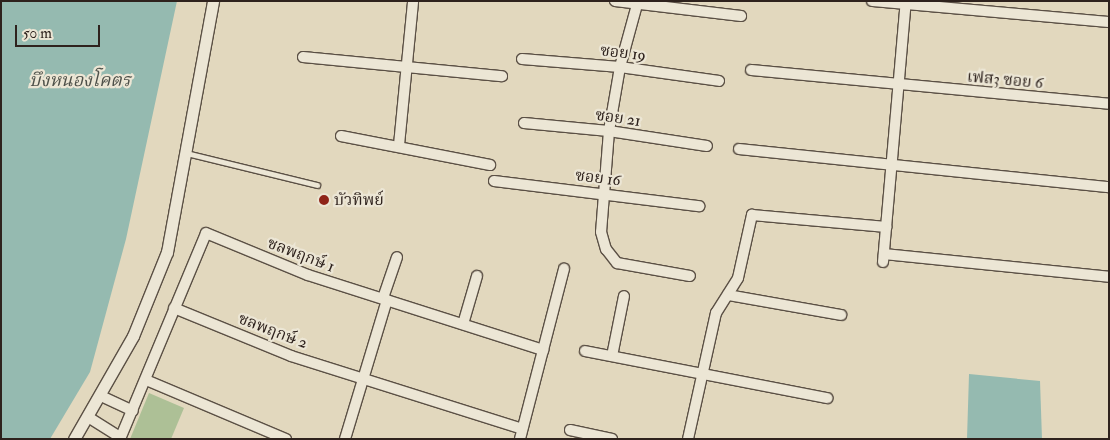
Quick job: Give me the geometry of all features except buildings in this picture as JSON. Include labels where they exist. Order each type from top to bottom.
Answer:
[{"type":"street","points":[[74,439],[101,396],[133,336],[168,252],[213,1]]},
{"type":"street","points":[[399,145],[412,1]]},
{"type":"street","points":[[615,1],[638,2],[741,16]]},
{"type":"street","points":[[872,1],[1109,22]]},
{"type":"street","points":[[638,2],[620,67],[609,131],[600,218],[602,241],[617,263],[690,276]]},
{"type":"street","points":[[906,3],[884,258],[1109,277]]},
{"type":"street","points":[[304,57],[502,76]]},
{"type":"street","name":"ซอย 19","points":[[522,59],[620,67],[719,81]]},
{"type":"street","name":"เฟส3 ซอย 6","points":[[751,70],[898,86],[1109,104]]},
{"type":"street","name":"ซอย 21","points":[[524,123],[609,131],[707,146]]},
{"type":"street","points":[[341,136],[399,145],[490,165]]},
{"type":"street","points":[[740,149],[892,167],[1109,187]]},
{"type":"street","name":"ซอย 16","points":[[494,181],[699,206]]},
{"type":"street","points":[[688,439],[716,313],[728,295],[741,268],[752,215],[886,228]]},
{"type":"street","name":"ชลพฤกษ์ 1","points":[[174,308],[206,233],[308,275],[543,350]]},
{"type":"street","points":[[346,439],[397,257]]},
{"type":"street","points":[[521,434],[564,269]]},
{"type":"street","points":[[463,324],[477,276]]},
{"type":"street","points":[[728,295],[841,315]]},
{"type":"street","points":[[612,356],[624,296]]},
{"type":"street","points":[[88,418],[120,438],[146,380],[174,308]]},
{"type":"street","name":"ชลพฤกษ์ 2","points":[[174,308],[291,356],[521,434]]},
{"type":"street","points":[[585,351],[827,398]]},
{"type":"street","points":[[146,380],[286,439]]},
{"type":"street","points":[[101,396],[133,411]]},
{"type":"street","points":[[570,430],[612,439]]},
{"type":"lane","points":[[185,153],[318,185]]},
{"type":"green space","points":[[149,393],[184,408],[171,439],[130,439]]},
{"type":"water","name":"บึงหนองโคตร","points":[[1,1],[177,1],[126,239],[90,372],[50,439],[1,439]]},
{"type":"water","points":[[969,374],[1040,381],[1042,439],[967,439]]},
{"type":"place","name":"บัวทิพย์","points":[[324,200]]}]
